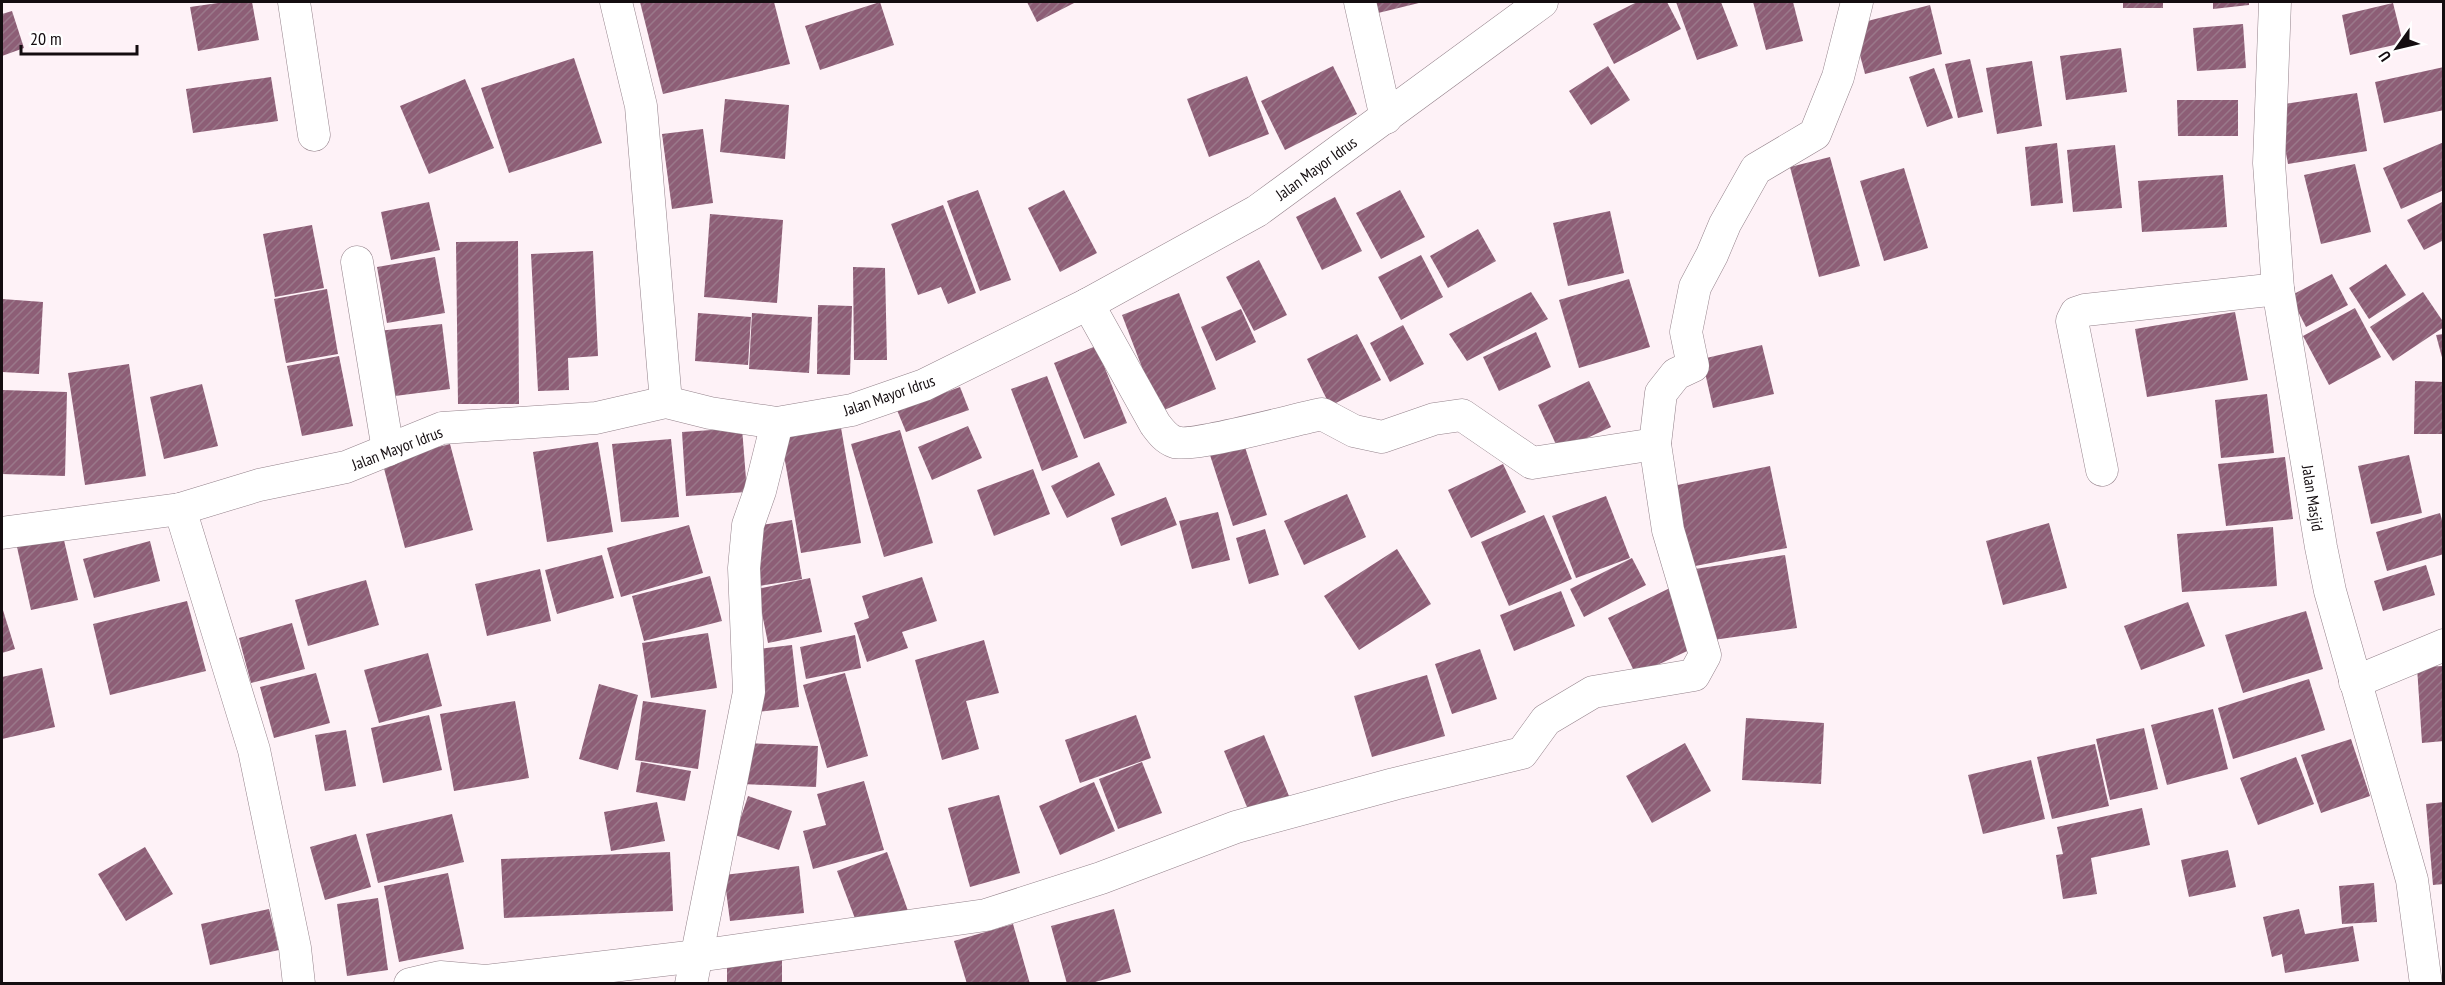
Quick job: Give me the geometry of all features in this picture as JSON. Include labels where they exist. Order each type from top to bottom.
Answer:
[{"type":"street","points":[[294,2],[314,135]]},
{"type":"street","points":[[616,2],[641,106],[666,402]]},
{"type":"street","points":[[1360,2],[1386,118]]},
{"type":"street","name":"Jalan Mayor Idrus","points":[[2,533],[180,509],[259,485],[346,467],[442,428],[596,418],[666,402],[710,413],[777,423],[852,410],[924,385],[1088,304],[1257,211],[1542,2]]},
{"type":"street","points":[[410,984],[440,977],[486,981],[694,970],[986,915],[1101,878],[1236,827],[1394,784],[1522,753],[1546,720],[1593,692],[1694,675],[1705,655],[1668,530],[1655,444],[1661,393],[1676,374],[1693,366],[1686,332],[1695,287],[1725,224],[1756,169],[1815,134],[1838,77],[1859,2],[1873,6],[1884,2]]},
{"type":"street","name":"Jalan Masjid","points":[[2275,2],[2270,163],[2278,289],[2321,547],[2355,682],[2412,880],[2426,984]]},
{"type":"street","points":[[357,262],[388,450]]},
{"type":"street","points":[[2102,470],[2072,321],[2076,313],[2085,310],[2278,289]]},
{"type":"street","points":[[1088,304],[1155,424],[1167,438],[1178,443],[1210,439],[1322,414],[1354,431],[1382,437],[1434,419],[1462,415],[1532,463],[1655,444]]},
{"type":"street","points":[[694,970],[749,692],[744,568],[748,525],[760,492],[777,423]]},
{"type":"street","points":[[180,509],[254,750],[295,948],[299,984]]},
{"type":"street","points":[[2355,682],[2444,645]]},
{"type":"building","points":[[225,2],[252,2],[259,40],[198,51],[190,7]]},
{"type":"building","points":[[640,2],[774,2],[790,64],[663,94]]},
{"type":"building","points":[[880,2],[894,45],[820,70],[805,26]]},
{"type":"building","points":[[1027,2],[1076,2],[1037,22]]},
{"type":"building","points":[[1371,2],[1423,2],[1374,14]]},
{"type":"building","points":[[1637,2],[1667,2],[1681,29],[1614,64],[1593,24]]},
{"type":"building","points":[[1676,2],[1721,2],[1738,46],[1697,60]]},
{"type":"building","points":[[1753,2],[1793,2],[1803,41],[1766,50]]},
{"type":"building","points":[[2123,2],[2163,2],[2163,8],[2123,8]]},
{"type":"building","points":[[2213,2],[2249,2],[2249,5],[2213,9]]},
{"type":"building","points":[[2393,3],[2403,43],[2350,55],[2342,15]]},
{"type":"building","points":[[1930,5],[1942,54],[1865,74],[1852,25]]},
{"type":"building","points":[[12,11],[24,48],[2,56],[2,14]]},
{"type":"building","points":[[2243,24],[2246,68],[2197,71],[2193,28]]},
{"type":"building","points":[[2121,48],[2127,92],[2066,100],[2060,56]]},
{"type":"building","points":[[574,58],[602,143],[509,173],[481,88]]},
{"type":"building","points":[[1970,59],[1983,112],[1958,118],[1945,64]]},
{"type":"building","points":[[2032,61],[2042,126],[1997,134],[1986,68]]},
{"type":"building","points":[[1333,66],[1357,114],[1285,150],[1261,101]]},
{"type":"building","points":[[1608,66],[1630,100],[1591,125],[1569,91]]},
{"type":"building","points":[[2444,67],[2444,110],[2384,123],[2375,82]]},
{"type":"building","points":[[1934,68],[1953,118],[1927,127],[1909,77]]},
{"type":"building","points":[[1247,76],[1269,134],[1209,157],[1187,99]]},
{"type":"building","points":[[271,77],[278,121],[193,133],[186,89]]},
{"type":"building","points":[[465,79],[494,148],[429,174],[400,106]]},
{"type":"building","points":[[2357,93],[2367,151],[2288,164],[2277,105]]},
{"type":"building","points":[[725,99],[789,105],[785,159],[720,152]]},
{"type":"building","points":[[2177,100],[2238,100],[2238,136],[2178,136]]},
{"type":"building","points":[[703,129],[713,203],[672,209],[662,134]]},
{"type":"building","points":[[2444,142],[2444,190],[2401,209],[2383,168]]},
{"type":"building","points":[[2057,143],[2063,203],[2031,206],[2025,147]]},
{"type":"building","points":[[2115,145],[2122,208],[2073,212],[2067,150]]},
{"type":"building","points":[[1830,157],[1860,266],[1819,277],[1790,167]]},
{"type":"building","points":[[2355,164],[2371,232],[2321,244],[2304,175]]},
{"type":"building","points":[[1904,168],[1928,248],[1884,261],[1860,181]]},
{"type":"building","points":[[2223,175],[2227,227],[2142,232],[2138,181]]},
{"type":"building","points":[[978,190],[1011,280],[980,291],[947,201]]},
{"type":"building","points":[[1064,190],[1097,253],[1060,272],[1028,208]]},
{"type":"building","points":[[1400,190],[1425,237],[1381,259],[1356,213]]},
{"type":"building","points":[[1335,197],[1362,251],[1322,270],[1296,217]]},
{"type":"building","points":[[2444,201],[2444,240],[2424,250],[2407,220]]},
{"type":"building","points":[[429,202],[440,250],[391,260],[381,212]]},
{"type":"building","points":[[943,205],[976,293],[948,304],[941,287],[918,295],[891,224]]},
{"type":"building","points":[[1610,211],[1624,273],[1568,286],[1553,223]]},
{"type":"building","points":[[710,214],[783,220],[777,303],[704,297]]},
{"type":"building","points":[[312,225],[324,288],[275,297],[263,234]]},
{"type":"building","points":[[1478,229],[1496,261],[1448,288],[1430,256]]},
{"type":"building","points":[[518,241],[519,404],[458,404],[456,242]]},
{"type":"building","points":[[593,251],[598,356],[568,358],[569,390],[538,391],[531,254]]},
{"type":"building","points":[[1421,255],[1443,297],[1401,320],[1378,277]]},
{"type":"building","points":[[435,257],[445,313],[387,323],[377,267]]},
{"type":"building","points":[[1259,260],[1287,315],[1254,331],[1226,277]]},
{"type":"building","points":[[2386,264],[2406,295],[2369,319],[2349,288]]},
{"type":"building","points":[[853,267],[885,268],[887,360],[854,360]]},
{"type":"building","points":[[2332,274],[2348,305],[2306,327],[2290,296]]},
{"type":"building","points":[[1629,279],[1650,347],[1579,368],[1559,300]]},
{"type":"building","points":[[327,289],[338,354],[286,363],[274,299]]},
{"type":"building","points":[[1531,292],[1548,319],[1467,361],[1449,334]]},
{"type":"building","points":[[2423,292],[2444,323],[2444,327],[2393,361],[2370,327]]},
{"type":"building","points":[[1179,293],[1216,389],[1159,412],[1122,315]]},
{"type":"building","points":[[2,299],[43,302],[39,374],[2,372]]},
{"type":"building","points":[[818,305],[852,306],[850,375],[817,374]]},
{"type":"building","points":[[2355,308],[2381,357],[2329,385],[2303,336]]},
{"type":"building","points":[[1241,309],[1256,342],[1216,361],[1201,327]]},
{"type":"building","points":[[2235,312],[2248,380],[2147,397],[2135,329]]},
{"type":"building","points":[[698,313],[751,317],[748,365],[695,361]]},
{"type":"building","points":[[752,313],[812,317],[809,373],[749,369]]},
{"type":"building","points":[[442,324],[450,389],[387,397],[378,331]]},
{"type":"building","points":[[1403,325],[1424,364],[1390,382],[1370,343]]},
{"type":"building","points":[[1536,332],[1551,367],[1499,391],[1483,357]]},
{"type":"building","points":[[1357,334],[1381,380],[1330,406],[1307,359]]},
{"type":"building","points":[[2444,334],[2444,361],[2443,361],[2436,335]]},
{"type":"building","points":[[1762,345],[1774,394],[1713,408],[1702,359]]},
{"type":"building","points":[[1096,346],[1127,423],[1084,439],[1054,363]]},
{"type":"building","points":[[339,356],[353,426],[302,436],[287,366]]},
{"type":"building","points":[[129,364],[146,476],[85,485],[68,373]]},
{"type":"building","points":[[1047,376],[1078,457],[1042,471],[1011,389]]},
{"type":"building","points":[[1589,381],[1611,427],[1559,451],[1538,405]]},
{"type":"building","points":[[2415,381],[2444,382],[2444,434],[2414,434]]},
{"type":"building","points":[[202,384],[218,446],[164,459],[150,397]]},
{"type":"building","points":[[960,387],[969,410],[906,432],[897,410]]},
{"type":"building","points":[[2,390],[67,392],[65,476],[2,474]]},
{"type":"building","points":[[2267,394],[2274,453],[2221,458],[2215,400]]},
{"type":"building","points":[[840,422],[861,543],[801,553],[780,432]]},
{"type":"building","points":[[968,426],[982,458],[932,480],[918,447]]},
{"type":"building","points":[[742,428],[747,492],[686,496],[682,432]]},
{"type":"building","points":[[900,430],[933,543],[884,557],[851,444]]},
{"type":"building","points":[[671,439],[679,517],[621,522],[612,444]]},
{"type":"building","points":[[1243,441],[1267,515],[1233,526],[1209,452]]},
{"type":"building","points":[[598,442],[613,532],[547,542],[533,452]]},
{"type":"building","points":[[450,444],[473,530],[405,548],[382,461]]},
{"type":"building","points":[[2409,455],[2422,513],[2371,524],[2358,466]]},
{"type":"building","points":[[2285,457],[2293,519],[2226,526],[2218,464]]},
{"type":"building","points":[[1099,462],[1115,495],[1067,518],[1051,486]]},
{"type":"building","points":[[1503,464],[1526,512],[1471,538],[1448,490]]},
{"type":"building","points":[[1770,466],[1787,548],[1680,569],[1663,488]]},
{"type":"building","points":[[1033,469],[1050,514],[994,536],[977,490]]},
{"type":"building","points":[[1347,494],[1366,537],[1304,565],[1284,521]]},
{"type":"building","points":[[1606,496],[1630,558],[1576,578],[1552,516]]},
{"type":"building","points":[[1166,497],[1177,525],[1121,546],[1111,518]]},
{"type":"building","points":[[1218,512],[1230,560],[1192,569],[1179,521]]},
{"type":"building","points":[[2440,513],[2444,527],[2444,554],[2387,571],[2376,532]]},
{"type":"building","points":[[1544,515],[1572,579],[1509,606],[1481,542]]},
{"type":"building","points":[[792,520],[802,579],[759,586],[749,527]]},
{"type":"building","points":[[2049,523],[2067,588],[2003,605],[1986,541]]},
{"type":"building","points":[[689,525],[703,573],[621,597],[607,548]]},
{"type":"building","points":[[2273,527],[2277,586],[2182,592],[2177,534]]},
{"type":"building","points":[[1265,529],[1279,575],[1249,584],[1236,538]]},
{"type":"building","points":[[63,536],[78,600],[31,610],[17,547]]},
{"type":"building","points":[[150,541],[160,581],[94,598],[83,559]]},
{"type":"building","points":[[1397,549],[1431,604],[1359,650],[1324,596]]},
{"type":"building","points":[[602,555],[614,598],[557,614],[545,570]]},
{"type":"building","points":[[1785,555],[1797,628],[1706,641],[1695,569]]},
{"type":"building","points":[[1632,558],[1646,585],[1584,617],[1570,589]]},
{"type":"building","points":[[2426,565],[2435,595],[2383,611],[2374,581]]},
{"type":"building","points":[[540,569],[551,621],[487,636],[475,584]]},
{"type":"building","points":[[710,576],[722,621],[644,641],[632,596]]},
{"type":"building","points":[[922,577],[937,621],[902,632],[908,648],[867,662],[854,623],[869,618],[862,596]]},
{"type":"building","points":[[810,578],[822,632],[768,643],[757,589]]},
{"type":"building","points":[[366,580],[379,625],[308,646],[295,600]]},
{"type":"building","points":[[1672,587],[1700,645],[1636,675],[1608,618]]},
{"type":"building","points":[[1561,591],[1575,626],[1514,651],[1500,615]]},
{"type":"building","points":[[187,601],[206,671],[110,695],[93,624]]},
{"type":"building","points":[[2188,602],[2205,646],[2141,670],[2124,626]]},
{"type":"building","points":[[2,607],[15,649],[2,653]]},
{"type":"building","points":[[2306,611],[2323,669],[2243,693],[2225,635]]},
{"type":"building","points":[[292,623],[305,669],[251,683],[239,638]]},
{"type":"building","points":[[708,633],[717,688],[651,698],[642,643]]},
{"type":"building","points":[[855,635],[861,668],[806,679],[800,647]]},
{"type":"building","points":[[984,640],[999,693],[966,701],[979,749],[942,760],[915,660]]},
{"type":"building","points":[[792,645],[799,707],[757,712],[749,650]]},
{"type":"building","points":[[1480,649],[1497,699],[1452,714],[1435,664]]},
{"type":"building","points":[[428,653],[442,706],[379,723],[364,670]]},
{"type":"building","points":[[2444,666],[2444,741],[2422,743],[2417,667]]},
{"type":"building","points":[[42,668],[55,727],[2,739],[2,677]]},
{"type":"building","points":[[316,673],[330,723],[274,738],[260,687]]},
{"type":"building","points":[[845,673],[868,756],[827,768],[803,685]]},
{"type":"building","points":[[1427,675],[1445,736],[1372,757],[1354,696]]},
{"type":"building","points":[[2309,679],[2325,730],[2233,759],[2218,708]]},
{"type":"building","points":[[599,684],[638,695],[618,770],[579,759]]},
{"type":"building","points":[[515,701],[529,778],[454,791],[440,714]]},
{"type":"building","points":[[643,701],[706,710],[698,769],[635,760]]},
{"type":"building","points":[[2213,709],[2228,769],[2167,785],[2151,725]]},
{"type":"building","points":[[429,715],[442,770],[383,783],[371,728]]},
{"type":"building","points":[[1136,715],[1151,758],[1080,783],[1065,740]]},
{"type":"building","points":[[1746,718],[1824,723],[1821,784],[1742,780]]},
{"type":"building","points":[[2144,728],[2158,789],[2110,800],[2096,739]]},
{"type":"building","points":[[346,730],[356,786],[325,791],[315,735]]},
{"type":"building","points":[[1264,735],[1289,796],[1249,812],[1224,751]]},
{"type":"building","points":[[2351,739],[2370,796],[2321,813],[2301,755]]},
{"type":"building","points":[[744,743],[818,746],[816,787],[742,784]]},
{"type":"building","points":[[1685,743],[1711,791],[1652,823],[1626,776]]},
{"type":"building","points":[[2095,744],[2109,806],[2052,819],[2037,757]]},
{"type":"building","points":[[2296,757],[2314,804],[2258,825],[2240,778]]},
{"type":"building","points":[[2031,760],[2045,819],[1983,834],[1968,775]]},
{"type":"building","points":[[641,762],[691,771],[685,801],[636,792]]},
{"type":"building","points":[[1142,762],[1162,813],[1118,829],[1099,779]]},
{"type":"building","points":[[864,781],[884,850],[813,869],[803,831],[826,825],[817,794]]},
{"type":"building","points":[[1094,782],[1115,831],[1060,855],[1039,806]]},
{"type":"building","points":[[999,795],[1020,873],[970,887],[948,808]]},
{"type":"building","points":[[748,796],[792,811],[779,850],[735,835]]},
{"type":"building","points":[[657,802],[665,841],[611,851],[604,812]]},
{"type":"building","points":[[2444,802],[2444,884],[2433,885],[2426,804]]},
{"type":"building","points":[[2142,808],[2150,845],[2091,858],[2097,894],[2063,899],[2056,855],[2063,854],[2057,827]]},
{"type":"building","points":[[452,814],[464,862],[378,883],[366,834]]},
{"type":"building","points":[[356,834],[371,887],[325,900],[310,847]]},
{"type":"building","points":[[145,847],[173,894],[126,921],[98,874]]},
{"type":"building","points":[[2228,850],[2236,887],[2189,897],[2181,860]]},
{"type":"building","points":[[670,852],[673,911],[504,918],[501,859]]},
{"type":"building","points":[[887,852],[908,911],[859,929],[837,871]]},
{"type":"building","points":[[799,866],[804,913],[730,921],[724,875]]},
{"type":"building","points":[[448,873],[464,949],[399,962],[384,886]]},
{"type":"building","points":[[2374,883],[2377,922],[2342,924],[2339,886]]},
{"type":"building","points":[[378,898],[388,970],[347,976],[337,904]]},
{"type":"building","points":[[269,909],[279,950],[210,965],[201,924]]},
{"type":"building","points":[[1114,909],[1131,972],[1088,984],[1067,984],[1051,926]]},
{"type":"building","points":[[2299,909],[2305,934],[2353,926],[2359,961],[2285,973],[2282,954],[2272,957],[2263,917]]},
{"type":"building","points":[[1013,924],[1030,984],[967,984],[954,941]]},
{"type":"building","points":[[727,957],[782,957],[782,984],[727,984]]}]
